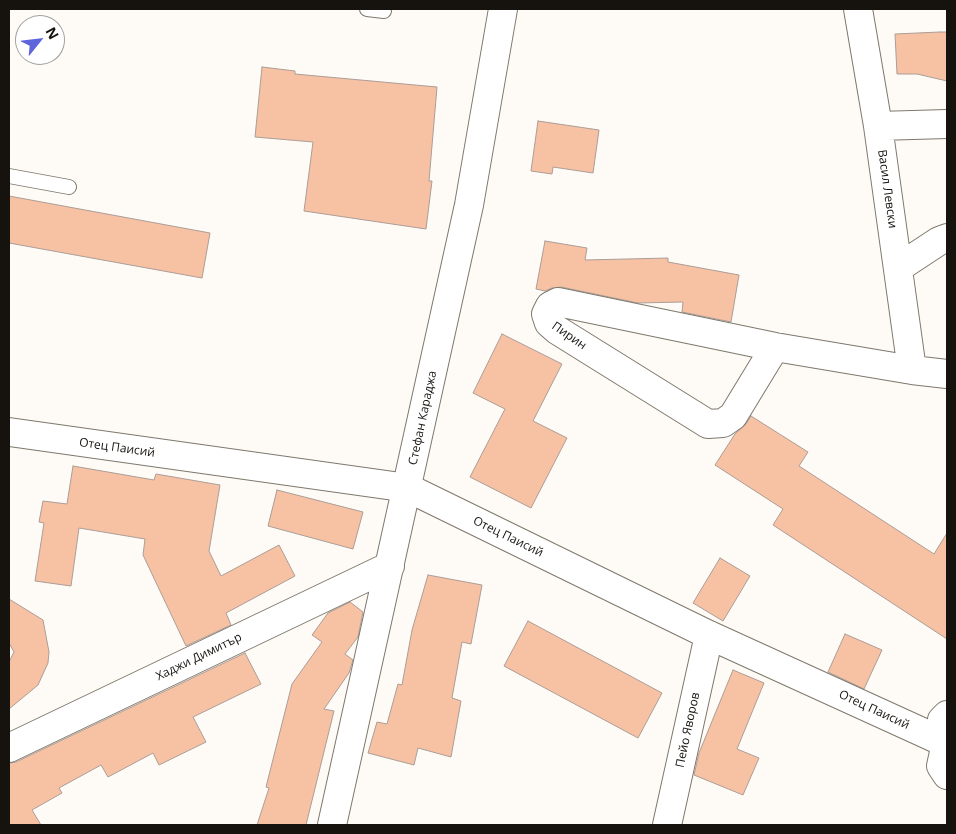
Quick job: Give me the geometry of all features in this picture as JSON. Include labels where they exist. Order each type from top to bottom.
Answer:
[{"type":"street","name":"Стефан Караджа","points":[[332,825],[470,205],[503,9]]},
{"type":"street","name":"Васил Левски","points":[[858,9],[878,126],[912,370]]},
{"type":"street","points":[[878,126],[947,124]]},
{"type":"street","points":[[898,268],[947,238]]},
{"type":"street","name":"Пирин","points":[[775,347],[733,416],[723,423],[708,424],[557,330],[549,323],[546,314],[550,306],[558,302],[775,347],[947,374]]},
{"type":"street","name":"Отец Паисий","points":[[9,432],[408,488],[709,635],[946,743]]},
{"type":"street","name":"Хаджи Димитър","points":[[9,748],[390,566]]},
{"type":"street","name":"Пейо Яворов","points":[[667,825],[709,635]]},
{"type":"street","points":[[947,715],[942,720],[946,743],[941,766],[947,775]]},
{"type":"lane","points":[[367,9],[384,10]]},
{"type":"lane","points":[[9,176],[69,187]]},
{"type":"building","points":[[947,32],[947,81],[917,74],[897,74],[895,34]]},
{"type":"building","points":[[262,67],[295,71],[295,74],[437,87],[429,181],[432,181],[426,229],[304,211],[313,142],[255,137]]},
{"type":"building","points":[[538,121],[599,130],[593,173],[553,167],[552,174],[531,171]]},
{"type":"building","points":[[9,196],[210,233],[202,278],[9,243]]},
{"type":"building","points":[[545,241],[587,248],[585,260],[668,258],[668,262],[739,275],[731,322],[682,312],[683,302],[638,303],[561,287],[545,291],[536,289]]},
{"type":"building","points":[[502,334],[562,364],[533,421],[567,438],[531,508],[470,477],[505,409],[473,393]]},
{"type":"building","points":[[751,416],[808,452],[799,466],[934,554],[947,533],[947,639],[773,525],[783,509],[715,465],[735,434],[746,424]]},
{"type":"building","points":[[73,466],[154,480],[156,474],[220,485],[209,551],[221,576],[279,545],[295,576],[226,613],[231,625],[186,646],[143,555],[145,539],[79,528],[71,586],[35,581],[44,523],[39,522],[43,501],[67,504]]},
{"type":"building","points":[[277,490],[363,512],[353,549],[268,526]]},
{"type":"building","points":[[720,558],[750,576],[723,621],[693,603]]},
{"type":"building","points":[[428,575],[482,585],[471,644],[462,642],[452,698],[461,701],[451,757],[418,748],[414,765],[368,753],[377,722],[387,724],[398,684],[402,685],[412,630]]},
{"type":"building","points":[[9,599],[43,620],[49,652],[48,663],[38,685],[9,709],[9,662],[14,652],[9,643]]},
{"type":"building","points":[[350,602],[363,612],[358,637],[345,654],[353,660],[349,673],[324,709],[334,711],[306,825],[257,825],[269,788],[266,787],[292,684],[322,642],[312,635],[328,613]]},
{"type":"building","points":[[528,621],[662,693],[638,738],[504,666]]},
{"type":"building","points":[[845,634],[882,650],[864,689],[828,672]]},
{"type":"building","points":[[245,653],[261,684],[193,717],[206,742],[159,765],[153,753],[108,777],[101,765],[59,788],[62,793],[32,810],[41,825],[9,825],[9,763],[16,762]]},
{"type":"building","points":[[733,670],[764,683],[737,749],[759,758],[743,795],[694,775],[699,753]]}]
